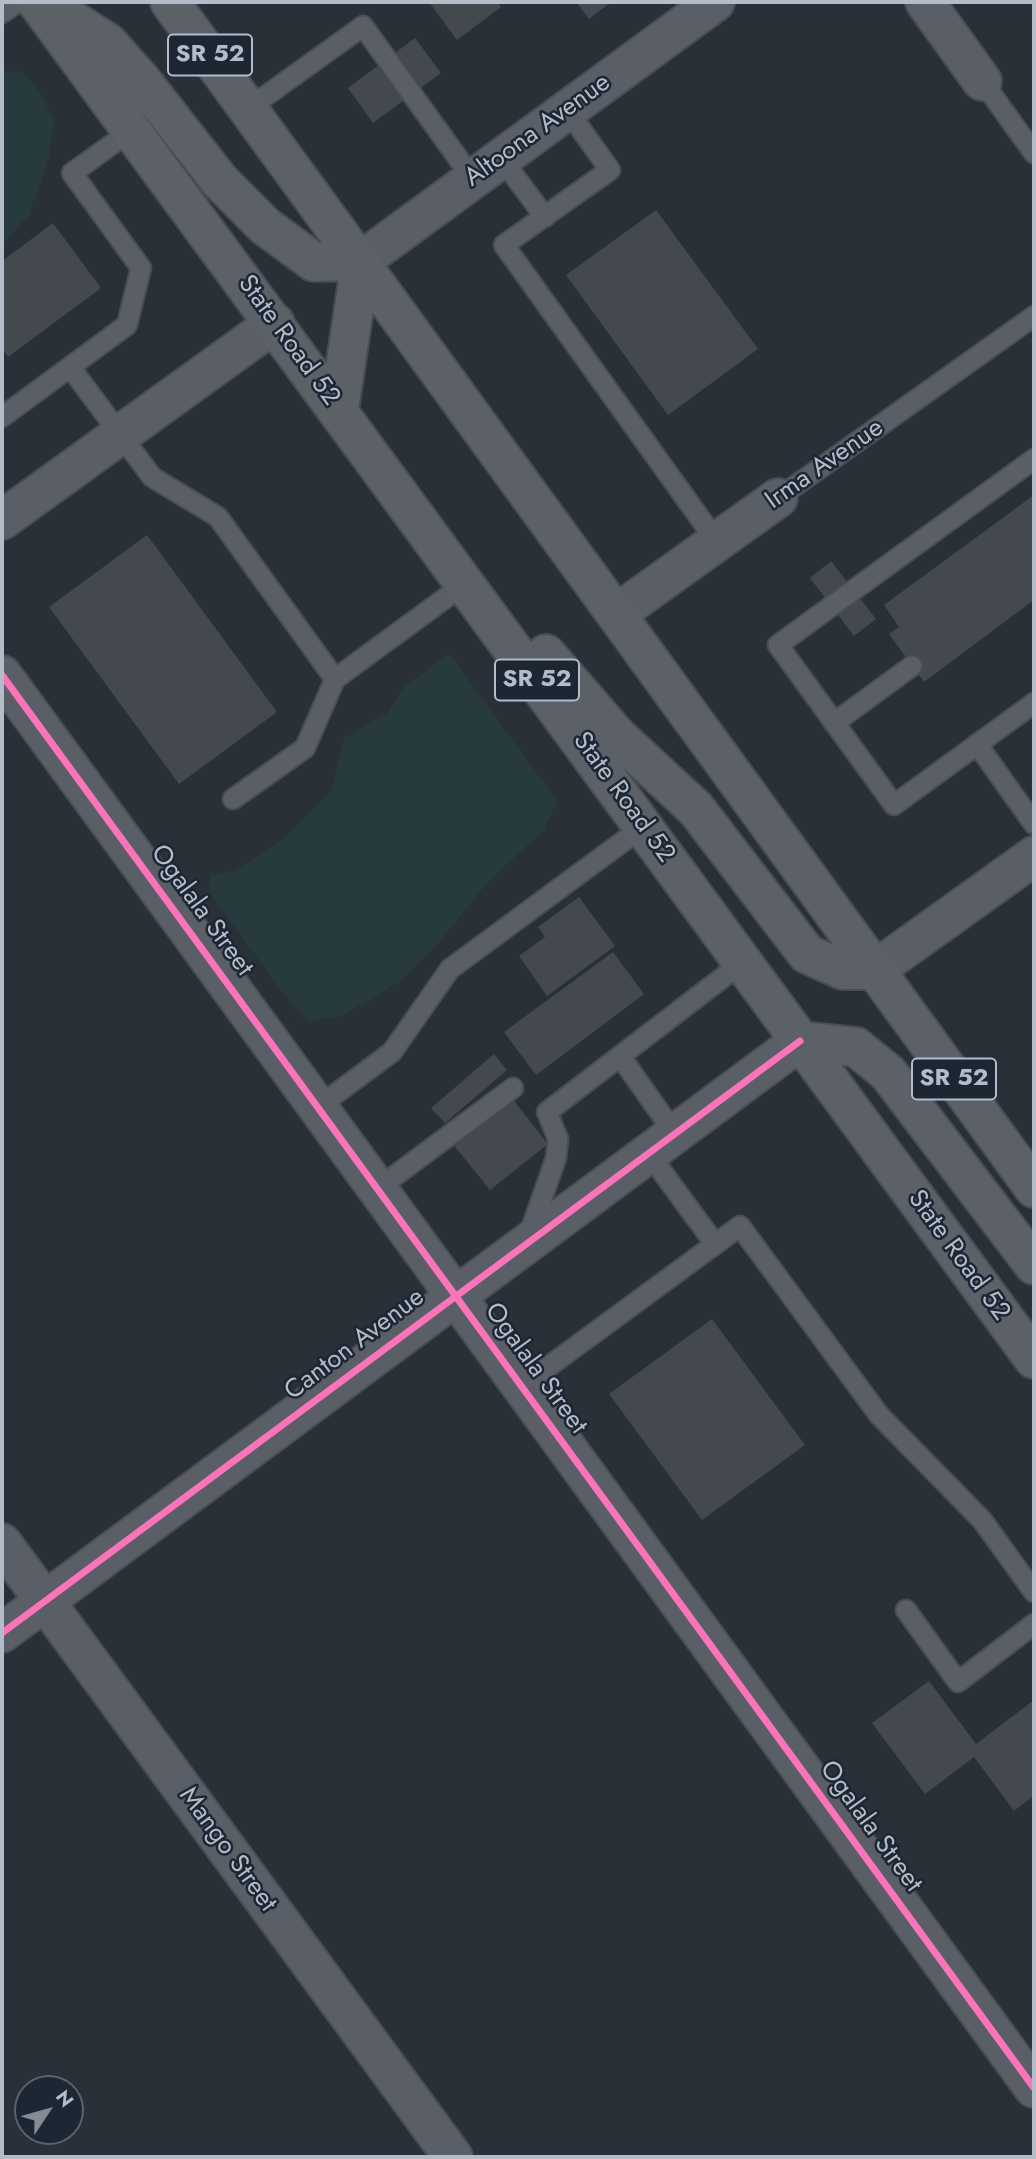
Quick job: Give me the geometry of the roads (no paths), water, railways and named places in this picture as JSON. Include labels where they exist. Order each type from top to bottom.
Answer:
[{"type":"main road","name":"State Road 52","points":[[37,2],[1034,1359]]},
{"type":"main road","points":[[45,2],[108,43],[141,80],[220,181],[265,226],[314,262],[361,261],[339,410]]},
{"type":"main road","name":"SR 52","points":[[170,2],[1034,1188]]},
{"type":"main road","points":[[466,583],[519,625],[617,736],[696,809],[807,954],[843,970],[875,970]]},
{"type":"main road","points":[[800,1041],[856,1047],[888,1073],[1034,1265]]},
{"type":"street","name":"Altoona Avenue","points":[[361,261],[715,2]]},
{"type":"street","points":[[925,2],[982,81]]},
{"type":"street","points":[[2,520],[275,323]]},
{"type":"street","name":"Irma Avenue","points":[[616,614],[778,498]]},
{"type":"street","name":"Ogalala Street","points":[[2,675],[1034,2088]]},
{"type":"street","points":[[875,970],[1034,856]]},
{"type":"street","name":"Canton Avenue","points":[[2,1633],[800,1041]]},
{"type":"street","name":"Mango Street","points":[[2,1543],[453,2157]]},
{"type":"lane","points":[[2,13],[18,2]]},
{"type":"lane","points":[[249,108],[363,26],[487,168],[545,217]]},
{"type":"lane","points":[[982,81],[1034,153]]},
{"type":"lane","points":[[567,110],[610,170],[504,246],[717,542]]},
{"type":"lane","points":[[2,416],[127,325],[141,268],[72,173],[132,130]]},
{"type":"lane","name":"Irma Avenue","points":[[778,498],[1034,316]]},
{"type":"lane","points":[[70,367],[152,477],[218,517],[335,679]]},
{"type":"lane","points":[[1034,459],[778,645],[894,805],[1034,703]]},
{"type":"lane","points":[[233,799],[305,748],[335,679],[466,583]]},
{"type":"lane","points":[[834,723],[912,666]]},
{"type":"lane","points":[[977,744],[1034,824]]},
{"type":"lane","points":[[318,1107],[391,1052],[450,969],[643,826]]},
{"type":"lane","points":[[526,1244],[556,1158],[558,1139],[547,1112],[743,962]]},
{"type":"lane","points":[[620,1056],[662,1144],[715,1244]]},
{"type":"lane","points":[[377,1189],[513,1087]]},
{"type":"lane","points":[[522,1387],[740,1226],[879,1415],[982,1520],[1034,1592]]},
{"type":"lane","points":[[906,1610],[958,1682],[1034,1624]]}]
